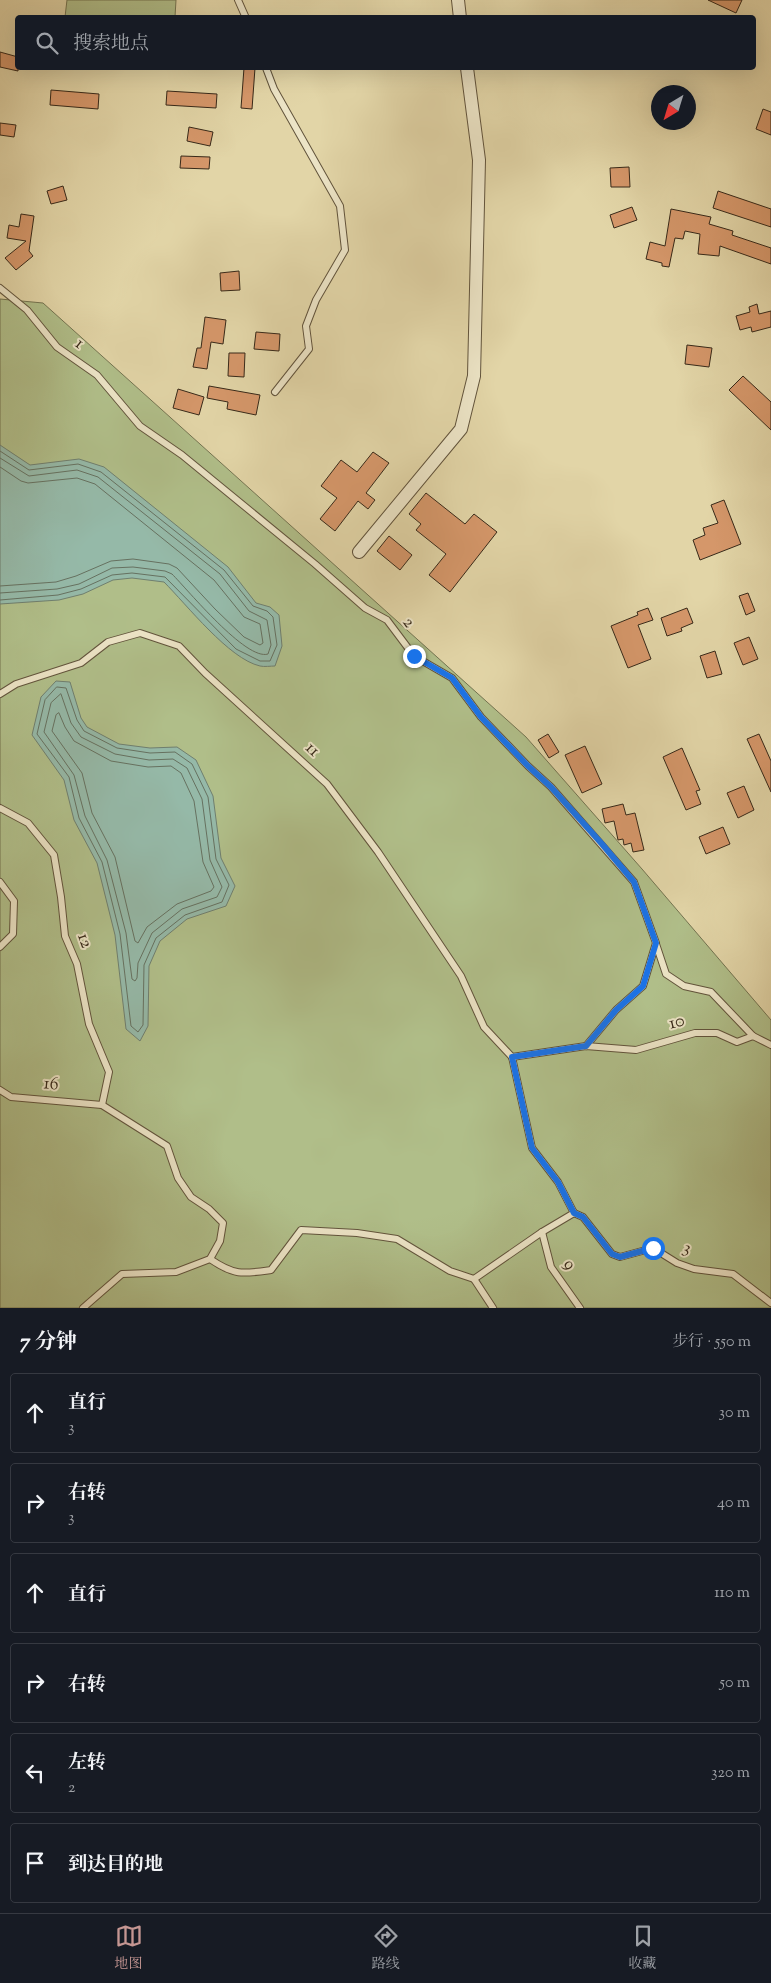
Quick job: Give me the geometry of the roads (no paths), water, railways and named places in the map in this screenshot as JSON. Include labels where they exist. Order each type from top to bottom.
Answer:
[{"type":"street","points":[[458,0],[460,15]]},
{"type":"street","points":[[359,552],[460,429],[474,376],[479,160],[467,70]]},
{"type":"lane","points":[[238,0],[245,15]]},
{"type":"lane","points":[[267,70],[274,89],[340,206],[345,250],[334,272],[316,300],[306,326],[309,349],[275,392]]},
{"type":"lane","name":"1","points":[[0,288],[27,310],[57,347],[97,375],[140,426]]},
{"type":"lane","name":"2","points":[[140,426],[182,455],[315,564],[365,608],[388,620],[414,656],[452,678],[481,717],[551,787],[634,882],[666,974],[684,986],[711,992],[752,1036]]},
{"type":"lane","name":"11","points":[[0,694],[16,684],[81,663],[108,642],[140,634],[179,646],[204,673],[327,784],[378,852],[461,976],[484,1027],[512,1057]]},
{"type":"lane","name":"12","points":[[0,808],[28,823],[54,855],[65,936],[77,964],[89,1024],[109,1072],[102,1105]]},
{"type":"lane","points":[[0,882],[14,901],[14,934],[0,947]]},
{"type":"lane","points":[[586,1046],[616,1010],[643,986],[656,943]]},
{"type":"lane","name":"10","points":[[512,1057],[586,1046],[636,1050],[695,1033],[717,1032],[737,1042],[752,1036]]},
{"type":"lane","points":[[752,1036],[771,1045]]},
{"type":"lane","points":[[474,1279],[542,1232],[574,1213],[558,1182],[532,1148],[512,1057]]},
{"type":"lane","name":"16","points":[[0,1090],[11,1097],[102,1105]]},
{"type":"lane","points":[[83,1308],[122,1274],[176,1272],[210,1259],[220,1241],[223,1223],[209,1209],[191,1197],[178,1178],[167,1146],[102,1105]]},
{"type":"lane","name":"3","points":[[574,1213],[583,1217],[612,1254],[620,1257],[653,1248],[677,1263],[694,1268],[733,1274],[771,1303]]},
{"type":"lane","points":[[210,1259],[225,1270],[243,1274],[272,1270],[301,1230],[357,1233],[397,1239],[450,1271],[474,1279],[494,1308]]},
{"type":"lane","name":"9","points":[[542,1232],[551,1267],[580,1308]]},
{"type":"water","points":[[0,445],[30,465],[79,459],[104,467],[228,567],[256,603],[270,607],[279,615],[282,646],[275,666],[260,666],[235,653],[209,630],[164,582],[132,578],[113,580],[83,594],[59,600],[0,604]]},
{"type":"water","points":[[56,681],[70,682],[81,718],[87,727],[119,744],[150,748],[177,747],[196,760],[213,796],[221,858],[235,886],[226,906],[187,919],[160,941],[149,966],[148,1026],[140,1041],[126,1029],[115,935],[97,863],[74,820],[64,780],[32,735],[41,697]]}]
